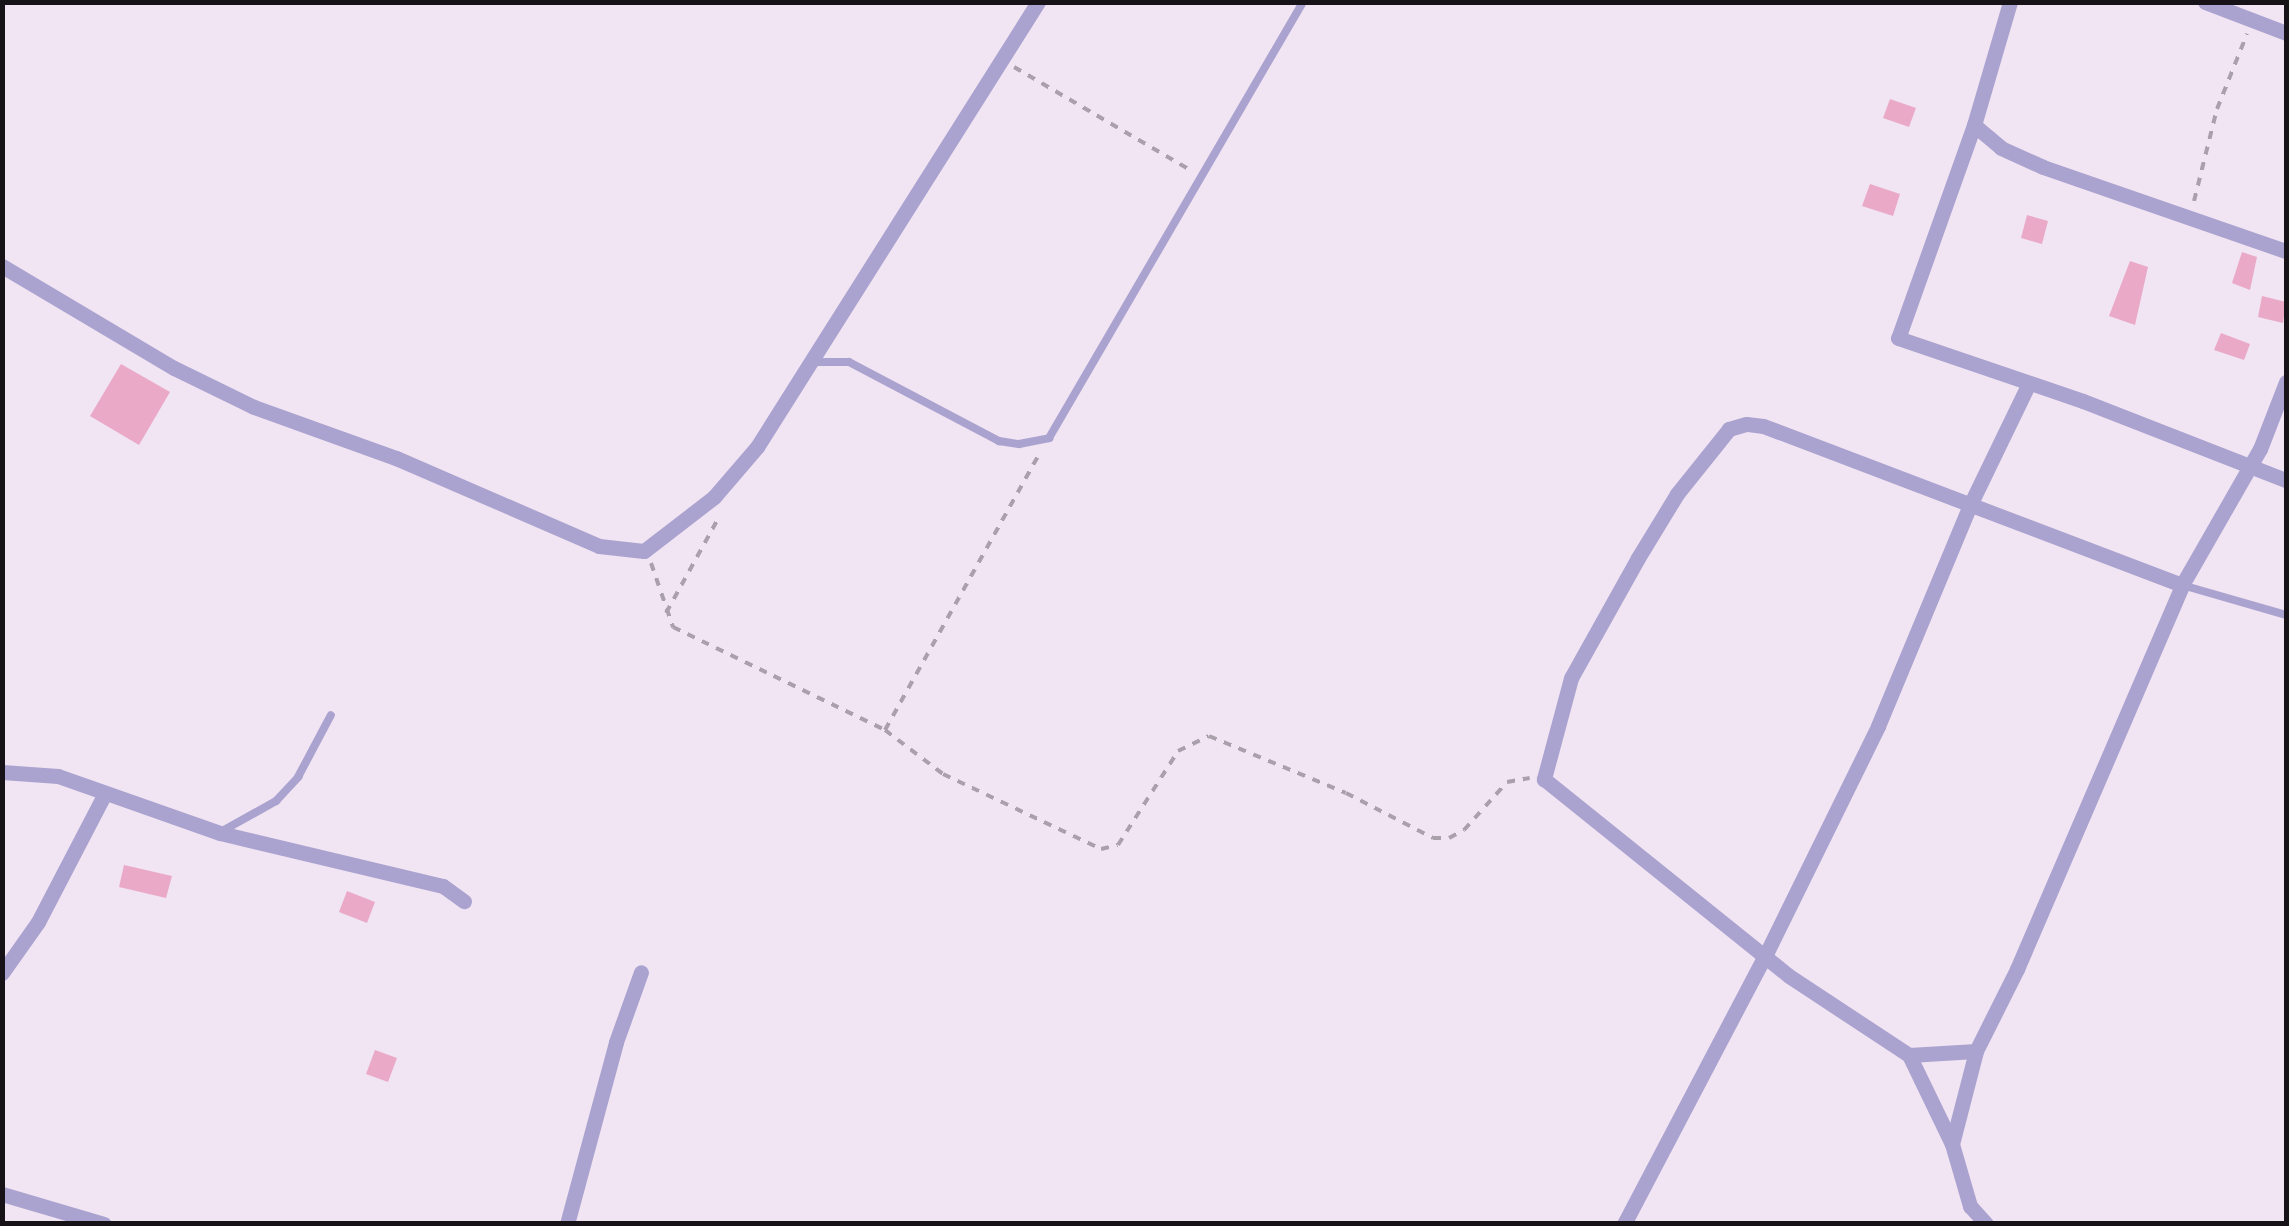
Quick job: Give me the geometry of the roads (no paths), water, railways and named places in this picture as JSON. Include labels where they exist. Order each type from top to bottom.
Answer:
[{"type":"street","points":[[2,266],[174,368],[254,408],[396,458],[599,546],[644,550],[714,497],[758,447],[1038,2]]},
{"type":"street","points":[[2010,2],[1974,125],[1898,338],[2030,383],[2286,480]]},
{"type":"street","points":[[2204,2],[2286,33]]},
{"type":"street","points":[[1974,125],[2001,148],[2042,167],[2286,251]]},
{"type":"street","points":[[1952,1144],[1976,1050],[2017,969],[2182,585],[2260,450],[2286,382]]},
{"type":"street","points":[[1624,1224],[1765,956],[1878,726],[1971,503],[2030,383]]},
{"type":"street","points":[[1986,1224],[1970,1206],[1952,1144],[1909,1056],[1765,956],[1544,780],[1572,678],[1677,494],[1729,429],[1746,424],[1764,426],[2182,585]]},
{"type":"street","points":[[2,772],[58,776],[220,833],[444,886],[464,901]]},
{"type":"street","points":[[2,973],[38,922],[104,795]]},
{"type":"street","points":[[567,1224],[616,1042],[641,972]]},
{"type":"street","points":[[1909,1056],[1976,1050]]},
{"type":"street","points":[[2,1194],[104,1224]]},
{"type":"street","points":[[1961,1224],[1970,1206]]},
{"type":"lane","points":[[811,362],[849,362],[999,442],[1019,444],[1048,438],[1303,2]]},
{"type":"lane","points":[[2182,585],[2286,615]]},
{"type":"lane","points":[[220,833],[276,801],[298,777],[331,715]]}]
